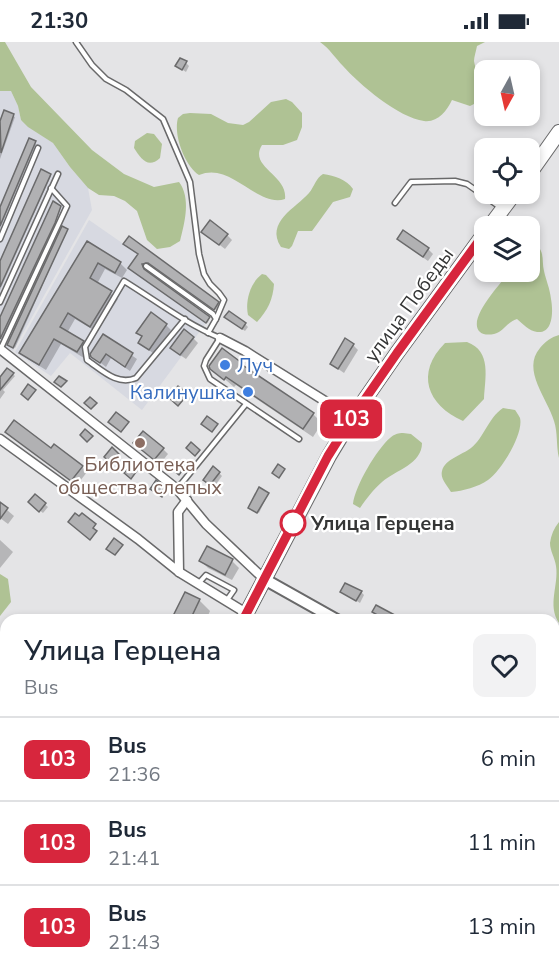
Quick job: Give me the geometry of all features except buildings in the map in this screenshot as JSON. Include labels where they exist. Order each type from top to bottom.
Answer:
[{"type":"highway","points":[[540,158],[559,132]]},
{"type":"highway","points":[[498,216],[507,204]]},
{"type":"highway","name":"улица Победы","points":[[245,614],[328,456],[397,353],[474,248]]},
{"type":"street","points":[[220,338],[245,351],[352,418]]},
{"type":"street","points":[[0,349],[177,489],[206,524],[264,579],[326,614]]},
{"type":"street","points":[[0,439],[138,539],[179,572],[227,600],[242,614]]},
{"type":"street","points":[[179,572],[178,512],[187,500]]},
{"type":"lane","points":[[76,42],[92,65],[106,79],[126,90],[163,119],[190,182],[199,254],[204,274],[224,300],[208,333]]},
{"type":"lane","points":[[0,239],[38,148]]},
{"type":"lane","points":[[0,302],[58,174]]},
{"type":"lane","points":[[395,203],[411,182],[455,181],[467,184],[503,209]]},
{"type":"lane","points":[[0,349],[67,206],[51,188]]},
{"type":"lane","points":[[146,266],[213,314],[216,319]]},
{"type":"lane","points":[[185,319],[136,378],[120,381],[87,360],[85,347],[124,281],[208,333],[220,338],[204,366],[210,379],[299,439]]},
{"type":"lane","points":[[177,489],[246,404]]},
{"type":"shaded area","points":[[0,91],[11,91],[21,120],[53,143],[88,188],[92,210],[13,351],[0,344]]},
{"type":"shaded area","points":[[89,220],[138,254],[128,268],[206,323],[142,410],[70,353],[51,376],[15,352]]},
{"type":"green space","points":[[0,42],[5,42],[31,87],[92,150],[124,174],[154,187],[179,182],[183,188],[186,203],[180,241],[170,247],[157,249],[147,240],[137,211],[125,201],[114,196],[99,195],[88,188],[53,143],[21,120],[11,91],[0,91]]},
{"type":"green space","points":[[320,42],[485,42],[477,46],[474,59],[474,104],[470,106],[452,100],[444,112],[429,121],[414,119],[403,114],[369,91]]},
{"type":"green space","points":[[286,99],[302,113],[302,127],[297,140],[283,145],[262,145],[259,153],[264,165],[281,184],[285,199],[275,200],[264,197],[222,174],[211,172],[199,175],[189,165],[181,150],[177,133],[178,118],[183,114],[211,114],[228,123],[243,125],[271,102]]},
{"type":"green space","points":[[147,133],[154,134],[162,144],[160,158],[152,163],[142,159],[134,148],[135,141]]},
{"type":"green space","points":[[323,174],[344,180],[353,189],[350,197],[333,202],[312,231],[298,231],[289,249],[281,247],[277,238],[279,223],[309,193]]},
{"type":"green space","points":[[540,249],[552,303],[551,320],[547,329],[543,332],[534,331],[517,319],[497,333],[488,335],[481,333],[477,326],[478,319],[501,282],[540,282]]},
{"type":"green space","points":[[262,274],[274,284],[269,304],[257,322],[248,315],[247,304],[252,287]]},
{"type":"green space","points":[[559,335],[559,458],[554,421],[534,375],[533,366],[540,348],[548,340]]},
{"type":"green space","points":[[467,342],[475,346],[484,358],[485,382],[484,399],[463,421],[441,406],[429,387],[428,377],[436,354],[445,343]]},
{"type":"green space","points":[[503,408],[515,410],[520,418],[519,433],[505,461],[484,482],[451,492],[442,477],[444,467],[450,460],[475,444]]},
{"type":"green space","points":[[396,434],[411,434],[422,443],[418,456],[382,482],[360,508],[353,504],[362,478],[379,450]]},
{"type":"green space","points":[[559,522],[559,614],[555,614],[554,609],[556,573],[550,543]]},
{"type":"green space","points":[[0,574],[8,579],[11,602],[0,614]]},
{"type":"bus line","name":"103","points":[[246,614],[328,456],[397,353],[474,248]]},
{"type":"place","name":"Луч","points":[[225,365]]},
{"type":"place","name":"Калинушка","points":[[248,392]]},
{"type":"place","name":"Библиотека общества слепых","points":[[140,443]]},
{"type":"place","name":"Улица Герцена","points":[[293,523]]}]
